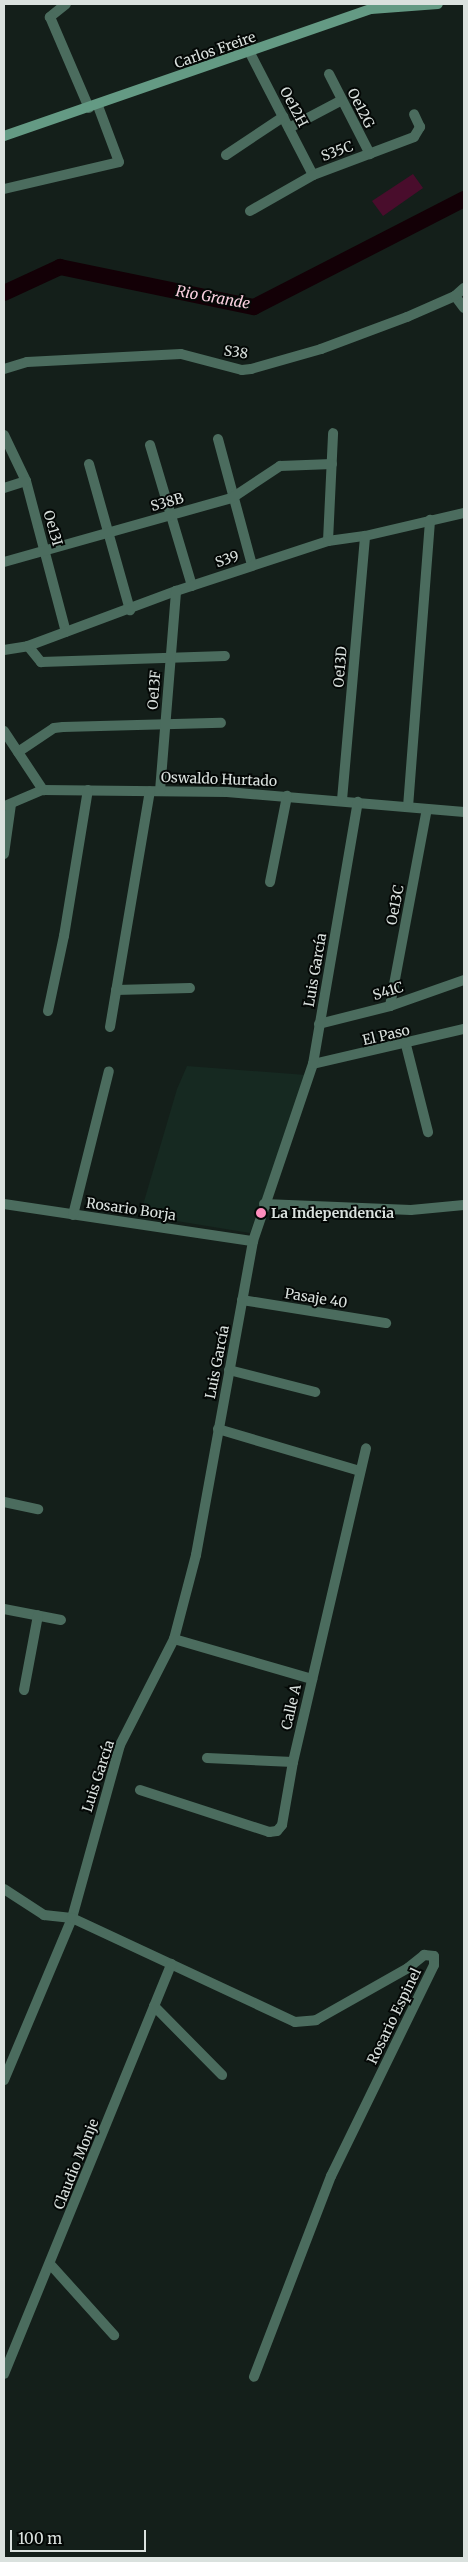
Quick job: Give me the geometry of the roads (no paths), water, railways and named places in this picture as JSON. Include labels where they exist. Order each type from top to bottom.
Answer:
[{"type":"street","points":[[4,189],[119,162],[50,17],[66,4]]},
{"type":"street","name":"Carlos Freire","points":[[4,136],[94,107],[371,9],[438,4]]},
{"type":"street","name":"Oe12H","points":[[250,53],[313,175]]},
{"type":"street","name":"Oe12G","points":[[329,74],[370,154]]},
{"type":"street","points":[[289,128],[342,100]]},
{"type":"street","name":"S35C","points":[[250,211],[313,175],[418,134],[420,127],[414,114]]},
{"type":"street","points":[[226,155],[283,116]]},
{"type":"street","points":[[464,288],[455,296],[464,308]]},
{"type":"street","name":"S38","points":[[4,369],[27,362],[181,354],[242,370],[251,369],[321,349],[455,296]]},
{"type":"street","points":[[328,541],[333,434]]},
{"type":"street","name":"Oe13I","points":[[4,435],[26,481],[66,632]]},
{"type":"street","points":[[218,439],[232,498],[252,565]]},
{"type":"street","points":[[150,445],[192,586]]},
{"type":"street","points":[[89,464],[106,533],[130,610]]},
{"type":"street","name":"S38B","points":[[4,562],[232,498],[276,467],[332,464]]},
{"type":"street","points":[[4,488],[26,481]]},
{"type":"street","name":"S39","points":[[4,650],[28,646],[252,565],[328,541],[365,536],[464,513]]},
{"type":"street","points":[[408,807],[430,520]]},
{"type":"street","name":"Oe13D","points":[[342,800],[365,536]]},
{"type":"street","name":"Oe13F","points":[[110,1026],[155,791],[165,725],[176,592]]},
{"type":"street","points":[[28,646],[41,662],[225,656]]},
{"type":"street","points":[[18,752],[54,728],[220,723]]},
{"type":"street","points":[[4,733],[43,790],[7,805],[4,854]]},
{"type":"street","name":"Oswaldo Hurtado","points":[[43,790],[155,791],[286,796],[464,812]]},
{"type":"street","points":[[48,1011],[64,936],[88,790]]},
{"type":"street","points":[[270,882],[286,796]]},
{"type":"street","name":"Luis García","points":[[4,2080],[72,1918],[120,1745],[174,1639],[196,1555],[254,1241],[264,1204],[313,1064],[358,802]]},
{"type":"street","name":"Oe13C","points":[[390,1006],[427,809]]},
{"type":"street","name":"S41C","points":[[319,1024],[390,1006],[464,980]]},
{"type":"street","points":[[116,990],[190,988]]},
{"type":"street","name":"El Paso","points":[[313,1064],[406,1045],[464,1029]]},
{"type":"street","points":[[406,1045],[428,1132]]},
{"type":"street","points":[[73,1215],[109,1071]]},
{"type":"street","name":"Rosario Borja","points":[[4,1204],[254,1241]]},
{"type":"street","points":[[264,1204],[411,1210],[464,1206]]},
{"type":"street","name":"Pasaje 40","points":[[242,1300],[386,1323]]},
{"type":"street","points":[[229,1370],[315,1392]]},
{"type":"street","points":[[218,1429],[360,1471]]},
{"type":"street","name":"Calle A","points":[[140,1790],[271,1833],[282,1825],[293,1762],[366,1448]]},
{"type":"street","points":[[4,1502],[38,1509]]},
{"type":"street","points":[[4,1609],[61,1620]]},
{"type":"street","points":[[24,1690],[38,1616]]},
{"type":"street","points":[[174,1639],[312,1679]]},
{"type":"street","points":[[207,1758],[293,1762]]},
{"type":"street","points":[[4,1889],[44,1916],[72,1918]]},
{"type":"street","name":"Rosario Espinel","points":[[72,1918],[295,2022],[305,2023],[363,1995],[424,1955],[432,1954],[435,1960],[332,2176],[254,2377]]},
{"type":"street","name":"Claudio Monje","points":[[4,2374],[172,1964]]},
{"type":"street","points":[[154,2006],[222,2075]]},
{"type":"street","points":[[50,2264],[114,2335]]},
{"type":"waterway","name":"Rio Grande","points":[[4,293],[60,267],[254,307],[464,199]]},
{"type":"place","name":"La Independencia","points":[[261,1213]]}]
